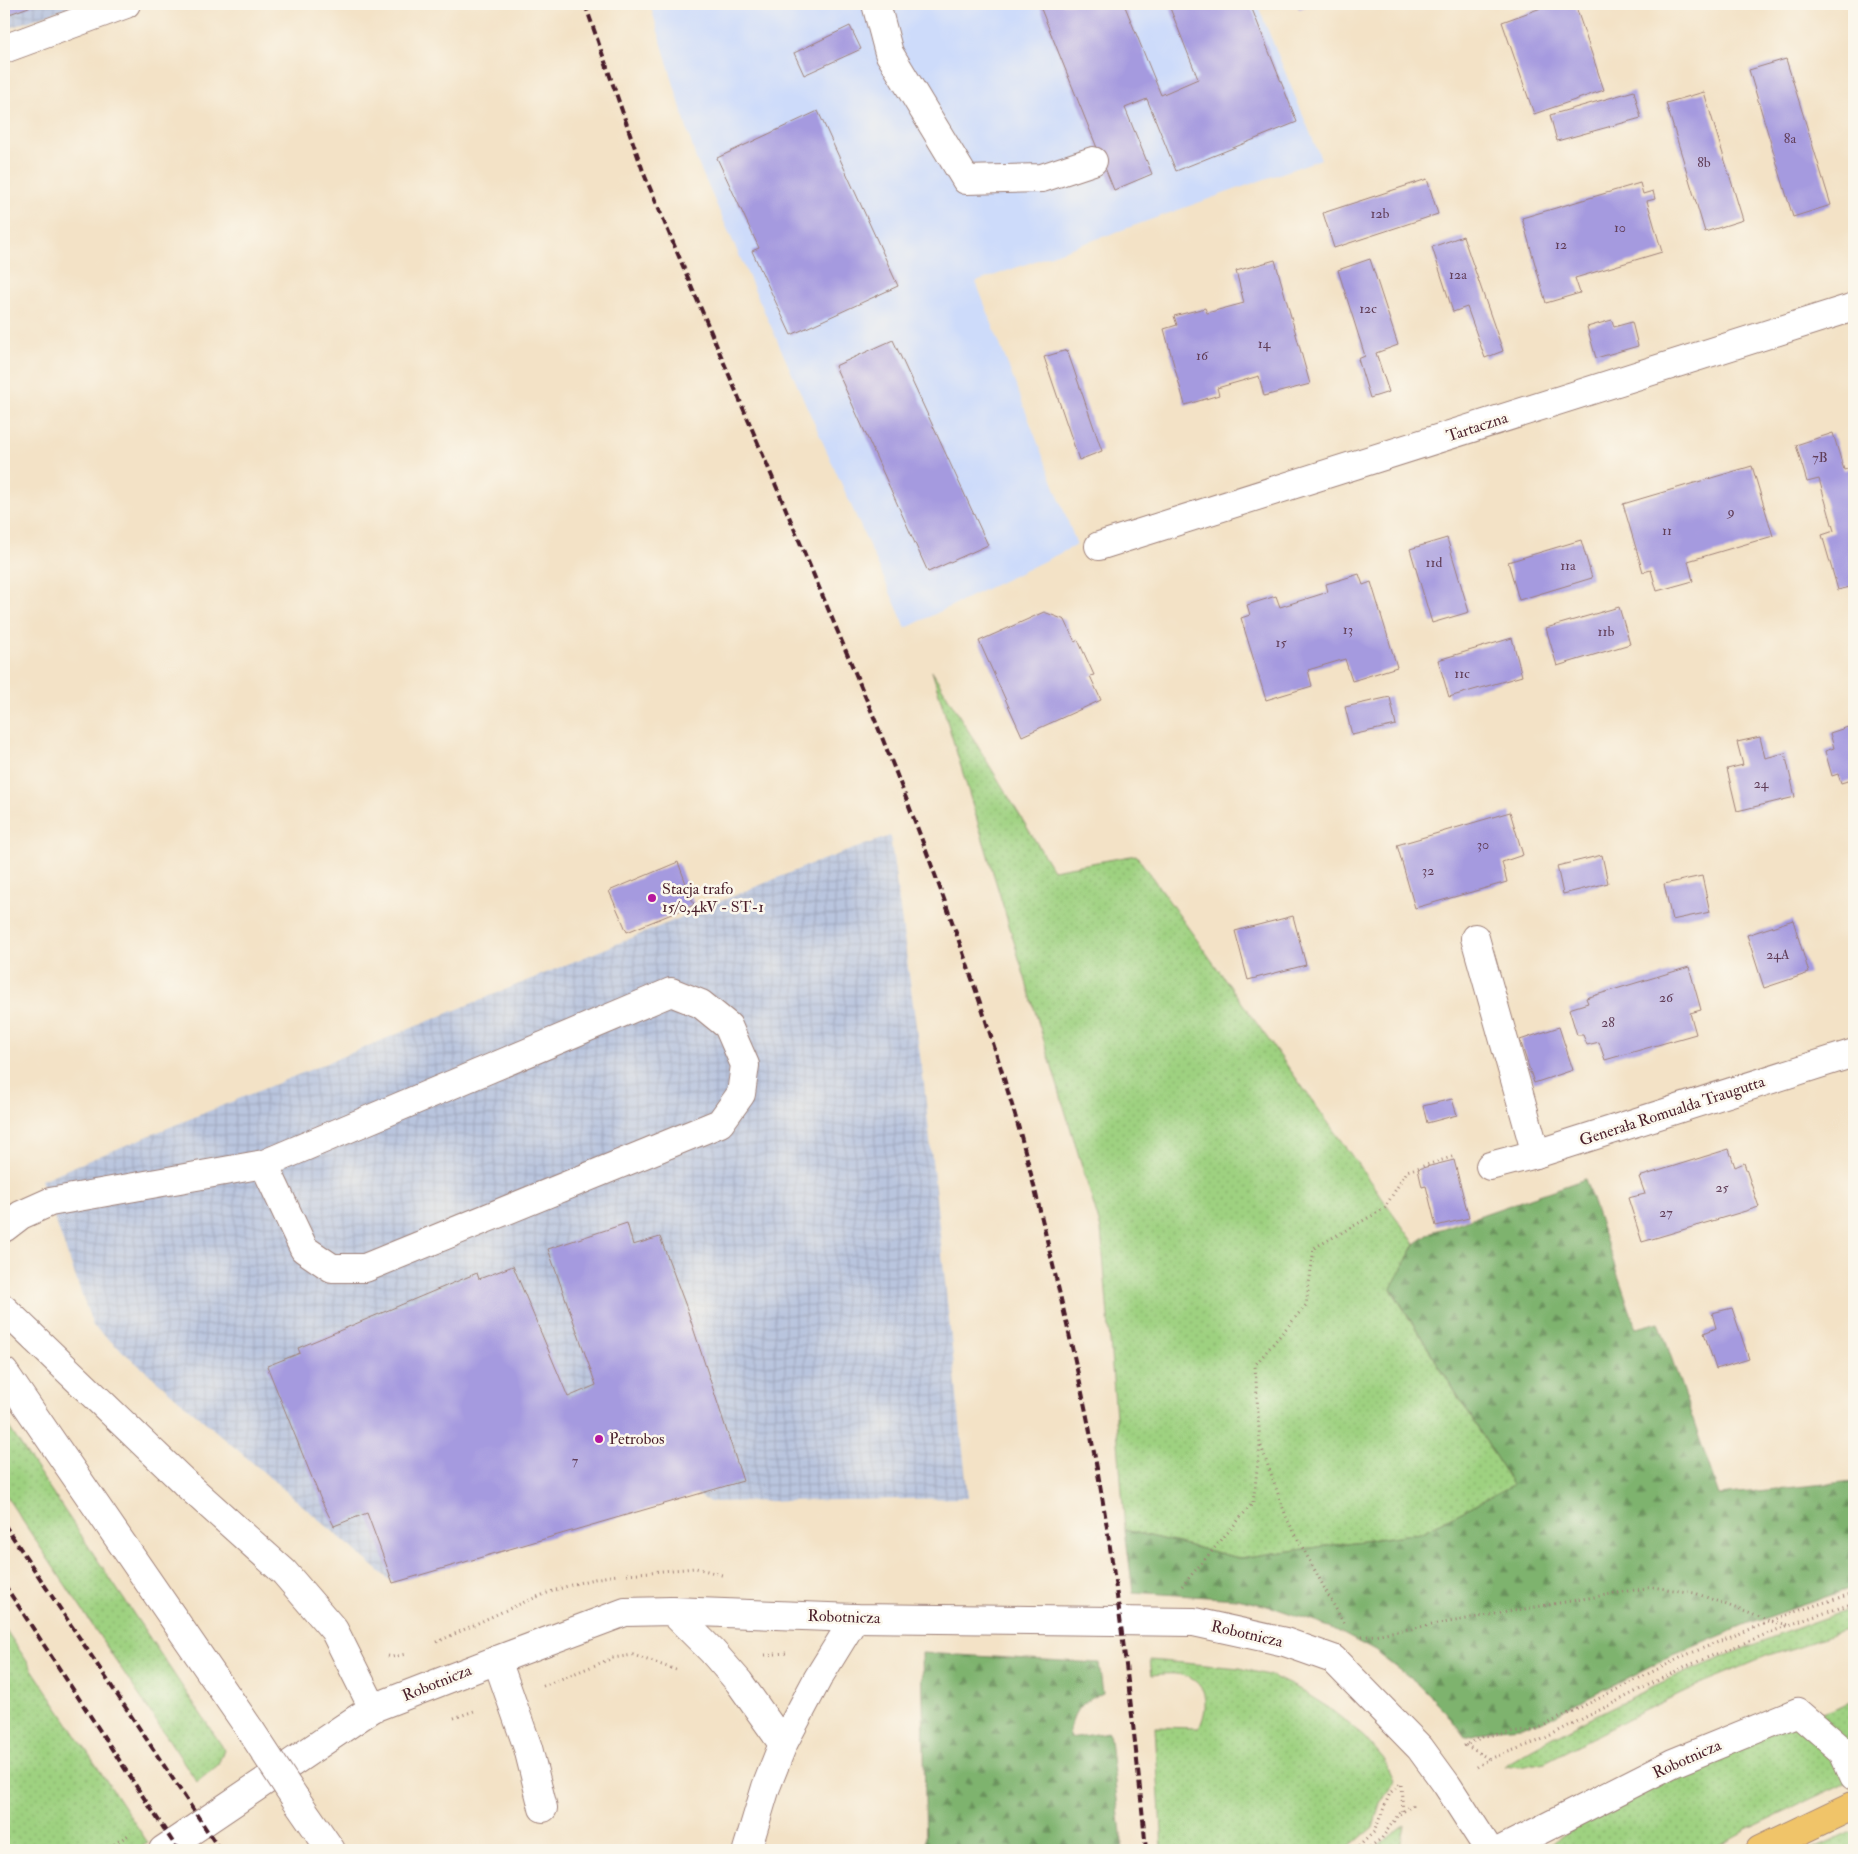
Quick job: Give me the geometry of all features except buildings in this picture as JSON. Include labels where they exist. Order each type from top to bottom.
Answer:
[{"type":"main road","points":[[1760,1850],[1854,1805]]},
{"type":"street","points":[[4,49],[126,4]]},
{"type":"street","points":[[876,4],[889,53],[966,180],[1042,178],[1093,161]]},
{"type":"street","name":"Tartaczna","points":[[1099,546],[1854,307]]},
{"type":"street","points":[[1475,938],[1536,1154]]},
{"type":"street","points":[[4,1228],[21,1215],[50,1202],[264,1164],[671,992],[700,1004],[728,1026],[744,1065],[741,1094],[720,1123],[365,1268],[332,1268],[304,1249],[264,1164]]},
{"type":"street","name":"Generała Romualda Traugutta","points":[[1490,1166],[1536,1154],[1854,1053]]},
{"type":"street","points":[[4,1309],[184,1482],[284,1572],[334,1630],[373,1708]]},
{"type":"street","points":[[4,1372],[331,1850]]},
{"type":"street","points":[[672,1611],[712,1651],[739,1682],[783,1744]]},
{"type":"street","name":"Robotnicza","points":[[163,1850],[373,1708],[625,1612],[672,1611],[855,1618],[1194,1622],[1285,1642],[1333,1659],[1400,1727],[1420,1748],[1447,1785],[1489,1850]]},
{"type":"street","points":[[747,1850],[766,1787],[783,1744],[818,1678],[855,1618]]},
{"type":"street","points":[[497,1660],[512,1698],[528,1748],[543,1808]]},
{"type":"street","name":"Robotnicza","points":[[1501,1850],[1673,1763],[1798,1712],[1843,1751],[1854,1776]]},
{"type":"path","points":[[1179,1589],[1253,1502],[1260,1445],[1255,1365],[1306,1305],[1314,1248],[1384,1209],[1407,1171],[1468,1152],[1490,1166]]},
{"type":"path","points":[[1260,1445],[1287,1519],[1347,1630]]},
{"type":"path","points":[[1361,1637],[1652,1587],[1695,1593],[1770,1621],[1789,1626]]},
{"type":"path","points":[[1459,1749],[1484,1736],[1535,1730],[1686,1655],[1770,1621],[1854,1592]]},
{"type":"path","points":[[1461,1740],[1489,1759],[1539,1741],[1684,1667],[1854,1603]]},
{"type":"path","points":[[757,1656],[792,1653]]},
{"type":"path","points":[[537,1688],[613,1658],[633,1655],[687,1674]]},
{"type":"path","points":[[1355,1850],[1374,1832],[1390,1793],[1408,1781]]},
{"type":"path","points":[[1366,1850],[1382,1838],[1398,1815],[1403,1812],[1402,1792]]},
{"type":"shaded area","points":[[4,4],[77,4],[4,30]]},
{"type":"shaded area","points":[[650,4],[1257,4],[1321,159],[976,282],[1077,545],[906,628],[696,159]]},
{"type":"shaded area","points":[[890,836],[924,1084],[968,1498],[710,1502],[696,1494],[393,1583],[93,1326],[41,1180],[814,863]]},
{"type":"green space","points":[[932,671],[1053,870],[1136,855],[1415,1244],[1391,1289],[1513,1485],[1420,1533],[1239,1558],[1125,1530],[1101,1229]]},
{"type":"green space","points":[[1585,1179],[1636,1328],[1659,1322],[1719,1495],[1854,1481],[1854,1587],[1746,1625],[1664,1659],[1541,1722],[1531,1725],[1498,1728],[1465,1737],[1446,1712],[1416,1682],[1375,1651],[1332,1628],[1269,1606],[1237,1599],[1133,1592],[1125,1530],[1239,1558],[1420,1533],[1513,1485],[1391,1288],[1415,1244],[1432,1232]]},
{"type":"green space","points":[[4,1420],[224,1749],[218,1765],[197,1782],[4,1493]]},
{"type":"green space","points":[[1854,1608],[1854,1628],[1766,1657],[1698,1685],[1641,1712],[1545,1762],[1520,1767],[1504,1765],[1588,1719],[1675,1678],[1763,1641]]},
{"type":"green space","points":[[4,1627],[148,1843],[136,1850],[4,1850]]},
{"type":"green space","points":[[922,1653],[1099,1663],[1103,1693],[1082,1705],[1074,1715],[1069,1738],[1109,1732],[1123,1850],[926,1850]]},
{"type":"green space","points":[[1150,1660],[1240,1668],[1272,1676],[1299,1689],[1329,1708],[1364,1736],[1384,1759],[1394,1781],[1380,1803],[1373,1827],[1346,1850],[1162,1850],[1155,1727],[1199,1728],[1204,1714],[1205,1699],[1200,1686],[1184,1675],[1152,1675]]},
{"type":"green space","points":[[1854,1701],[1854,1779],[1746,1830],[1710,1850],[1542,1850],[1592,1818],[1670,1776],[1751,1740]]},
{"type":"green space","points":[[1405,1825],[1398,1850],[1372,1850]]},
{"type":"green space","points":[[1854,1831],[1854,1850],[1813,1850],[1849,1833]]},
{"type":"railway","points":[[585,4],[644,174],[873,715],[910,808],[962,949],[1014,1112],[1059,1292],[1096,1464],[1108,1534],[1124,1652],[1146,1850]]},
{"type":"railway","points":[[4,1524],[220,1850]]},
{"type":"railway","points":[[4,1584],[178,1850]]},
{"type":"place","name":"Stacja trafo 15/0,4kV - ST-1","points":[[652,898]]},
{"type":"place","name":"Petrobos","points":[[599,1439]]}]
